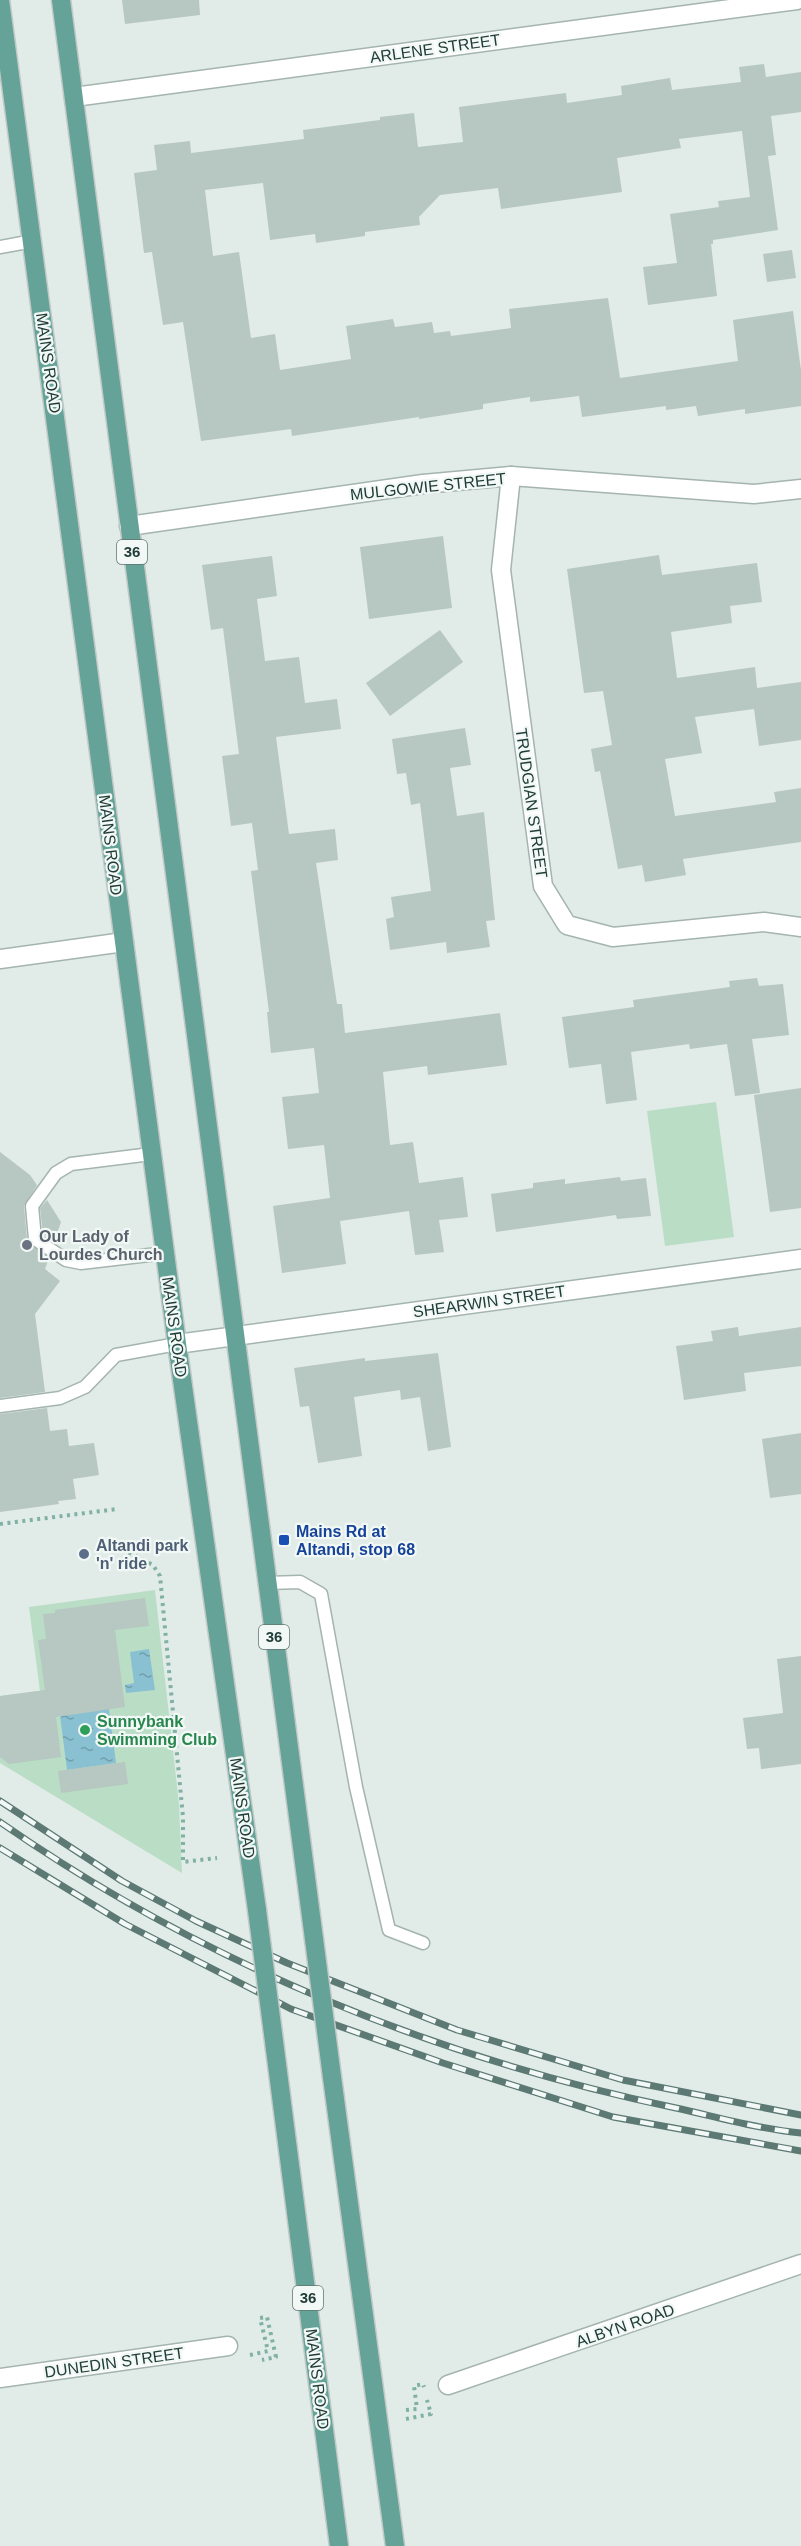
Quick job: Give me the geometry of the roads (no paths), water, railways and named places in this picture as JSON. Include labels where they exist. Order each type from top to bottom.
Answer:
[{"type":"main road","name":"MAINS ROAD","points":[[0,0],[177,1344],[257,1910],[339,2546]]},
{"type":"main road","name":"36","points":[[61,0],[395,2546]]},
{"type":"street","name":"ARLENE STREET","points":[[74,97],[797,0]]},
{"type":"street","name":"MULGOWIE STREET","points":[[129,526],[423,484],[511,476],[753,494],[801,489]]},
{"type":"street","name":"TRUDGIAN STREET","points":[[511,476],[501,570],[543,886],[567,925],[613,937],[764,922],[801,927]]},
{"type":"street","points":[[0,959],[124,942]]},
{"type":"street","name":"SHEARWIN STREET","points":[[177,1344],[801,1259]]},
{"type":"street","name":"ALBYN ROAD","points":[[448,2385],[801,2264]]},
{"type":"street","name":"DUNEDIN STREET","points":[[0,2378],[228,2346]]},
{"type":"lane","points":[[0,246],[33,241]]},
{"type":"lane","points":[[152,1154],[71,1164],[56,1173],[32,1206],[35,1239],[54,1253],[81,1263],[166,1253]]},
{"type":"lane","points":[[0,1406],[60,1398],[85,1387],[116,1355],[177,1344]]},
{"type":"lane","points":[[267,1584],[300,1582],[321,1594],[356,1787],[389,1930],[423,1943]]},
{"type":"water","points":[[149,1649],[155,1690],[126,1693],[125,1685],[134,1683],[130,1652]]},
{"type":"water","points":[[102,1655],[116,1763],[67,1770],[53,1661]]},
{"type":"railway","points":[[0,1801],[122,1881],[196,1921],[287,1963],[457,2030],[623,2080],[801,2115]]},
{"type":"railway","points":[[0,1822],[77,1873],[157,1919],[240,1961],[324,1999],[410,2033],[497,2062],[586,2087],[770,2129],[801,2133]]},
{"type":"railway","points":[[0,1848],[125,1924],[291,2009],[443,2063],[613,2117],[801,2151]]},
{"type":"place","name":"Our Lady of Lourdes Church","points":[[27,1245]]},
{"type":"place","name":"Mains Rd at Altandi, stop 68","points":[[284,1540]]},
{"type":"place","name":"Altandi park 'n' ride","points":[[84,1554]]},
{"type":"place","name":"Sunnybank Swimming Club","points":[[85,1730]]}]
